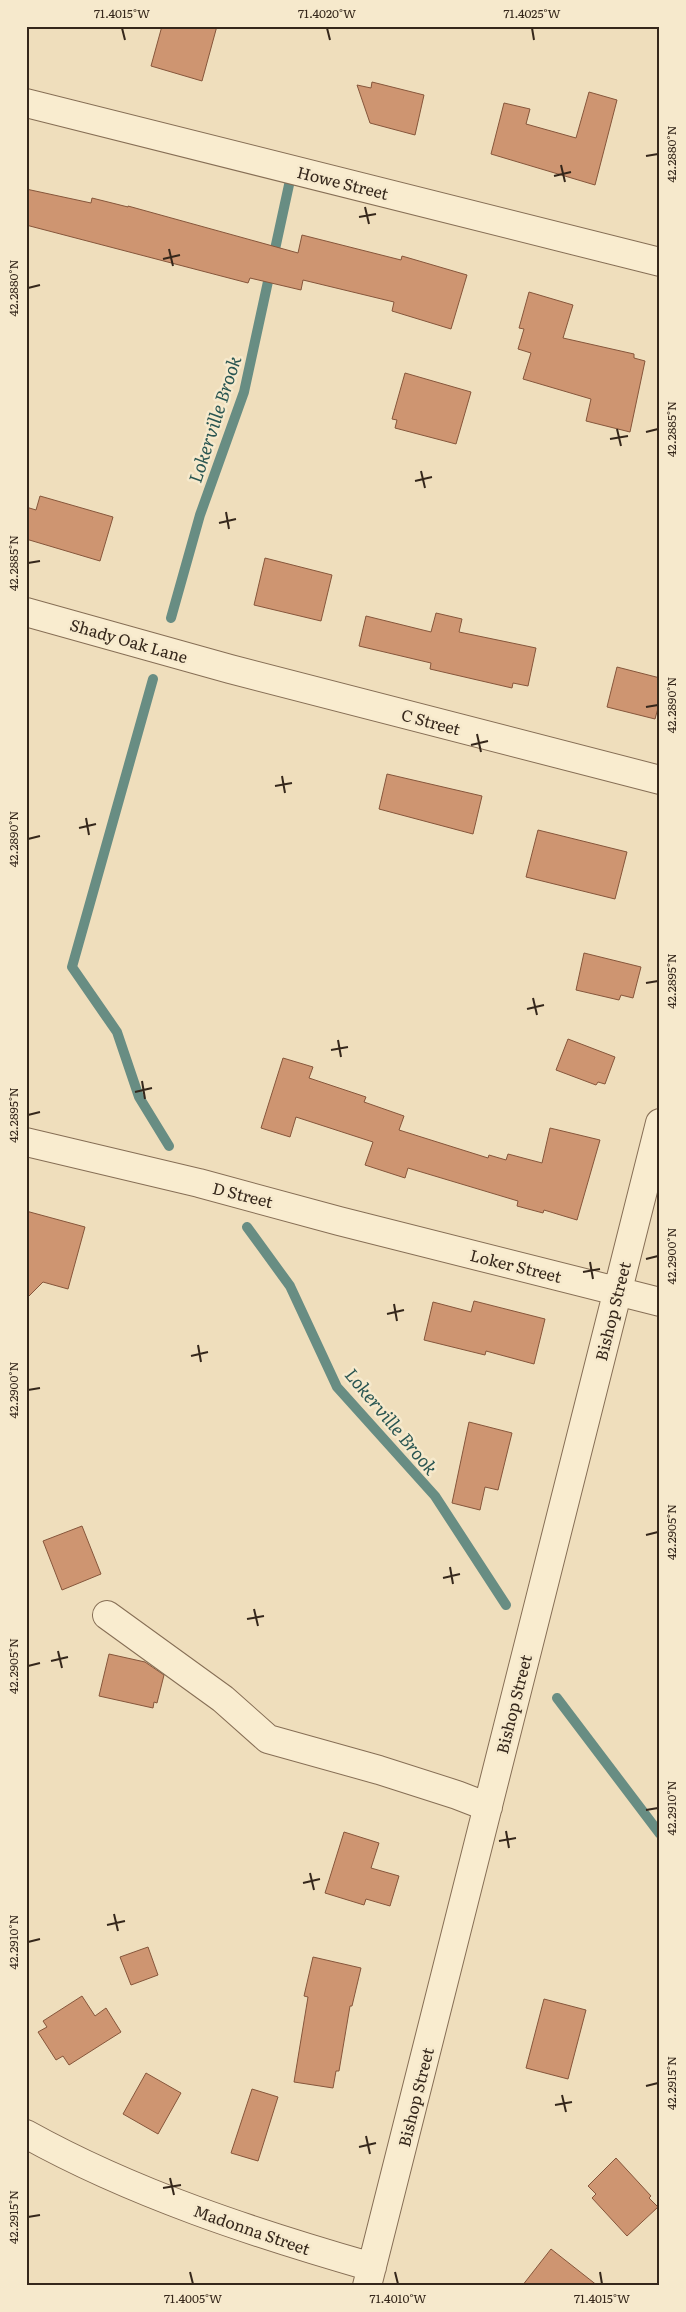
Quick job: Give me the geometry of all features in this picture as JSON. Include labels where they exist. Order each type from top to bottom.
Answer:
[{"type":"street","name":"Howe Street","points":[[26,103],[660,262]]},
{"type":"street","name":"Shady Oak Lane","points":[[26,612],[230,668]]},
{"type":"street","name":"C Street","points":[[230,668],[660,780]]},
{"type":"street","name":"Bishop Street","points":[[369,2276],[660,1123]]},
{"type":"street","name":"D Street","points":[[26,1142],[208,1185],[338,1221],[459,1251]]},
{"type":"street","name":"Loker Street","points":[[459,1251],[660,1302]]},
{"type":"street","points":[[106,1614],[223,1699],[268,1739],[379,1770],[457,1795],[488,1808]]},
{"type":"street","name":"Madonna Street","points":[[26,2134],[88,2165],[195,2209],[292,2244],[369,2276]]},
{"type":"building","points":[[162,26],[217,26],[202,81],[151,66]]},
{"type":"building","points":[[372,82],[424,95],[415,135],[370,123],[357,85],[371,88]]},
{"type":"building","points":[[589,92],[617,100],[595,185],[491,154],[504,103],[530,109],[526,124],[576,138]]},
{"type":"building","points":[[26,189],[91,203],[92,198],[128,206],[298,253],[302,235],[401,260],[402,256],[467,275],[451,329],[392,311],[394,302],[303,280],[301,290],[250,278],[248,283],[26,225]]},
{"type":"building","points":[[529,292],[573,305],[563,338],[634,354],[634,358],[645,361],[630,432],[586,421],[591,399],[523,379],[531,353],[518,349],[524,329],[519,328]]},
{"type":"building","points":[[405,373],[471,392],[456,444],[395,428],[397,420],[392,419]]},
{"type":"building","points":[[40,496],[113,517],[100,561],[26,539],[26,507],[36,510]]},
{"type":"building","points":[[265,558],[332,575],[321,621],[254,605]]},
{"type":"building","points":[[436,613],[462,619],[459,632],[536,648],[528,686],[513,683],[512,688],[430,669],[431,663],[359,646],[366,616],[431,632]]},
{"type":"building","points":[[617,667],[660,678],[660,701],[655,719],[607,707]]},
{"type":"building","points":[[387,774],[482,796],[473,834],[379,809]]},
{"type":"building","points":[[538,830],[627,852],[615,899],[526,877]]},
{"type":"building","points":[[584,953],[641,967],[633,998],[621,995],[619,1000],[576,990]]},
{"type":"building","points":[[568,1039],[615,1057],[605,1084],[598,1082],[596,1085],[556,1070]]},
{"type":"building","points":[[283,1058],[313,1067],[309,1078],[366,1097],[364,1102],[404,1116],[399,1130],[488,1158],[489,1155],[506,1160],[508,1154],[542,1163],[550,1128],[600,1140],[577,1220],[544,1210],[543,1213],[517,1206],[518,1201],[408,1168],[405,1178],[365,1165],[373,1142],[296,1117],[290,1137],[261,1128]]},
{"type":"building","points":[[26,1211],[85,1227],[68,1289],[43,1282],[26,1299]]},
{"type":"building","points":[[474,1301],[545,1319],[534,1364],[486,1351],[485,1355],[424,1340],[433,1302],[471,1312]]},
{"type":"building","points":[[469,1422],[512,1433],[498,1490],[485,1487],[480,1510],[452,1503]]},
{"type":"building","points":[[82,1526],[101,1574],[62,1590],[43,1541]]},
{"type":"building","points":[[109,1654],[145,1662],[164,1675],[157,1703],[154,1702],[153,1708],[99,1696]]},
{"type":"building","points":[[344,1832],[379,1843],[371,1868],[399,1876],[390,1906],[366,1899],[364,1905],[325,1893]]},
{"type":"building","points":[[148,1947],[158,1975],[131,1985],[120,1957]]},
{"type":"building","points":[[313,1957],[361,1968],[352,2006],[350,2006],[339,2071],[336,2071],[333,2088],[294,2082],[308,1997],[304,1996]]},
{"type":"building","points":[[82,1996],[95,2016],[106,2008],[121,2032],[69,2065],[63,2056],[56,2060],[38,2032],[47,2027],[43,2021]]},
{"type":"building","points":[[544,1999],[586,2010],[568,2079],[526,2068]]},
{"type":"building","points":[[146,2073],[181,2093],[158,2134],[123,2114]]},
{"type":"building","points":[[252,2089],[278,2097],[258,2161],[231,2153]]},
{"type":"building","points":[[616,2158],[651,2196],[649,2198],[658,2207],[627,2236],[592,2198],[596,2194],[588,2186]]},
{"type":"building","points":[[551,2249],[598,2286],[522,2286]]},
{"type":"waterway","name":"Lokerville Brook","points":[[171,618],[200,515],[244,392],[292,171]]},
{"type":"waterway","name":"Lokerville Brook","points":[[153,679],[72,967],[117,1032],[139,1097],[169,1146]]},
{"type":"waterway","name":"Lokerville Brook","points":[[247,1227],[290,1286],[337,1387],[435,1496],[506,1605]]},
{"type":"waterway","name":"Lokerville Brook","points":[[557,1698],[660,1834]]}]
